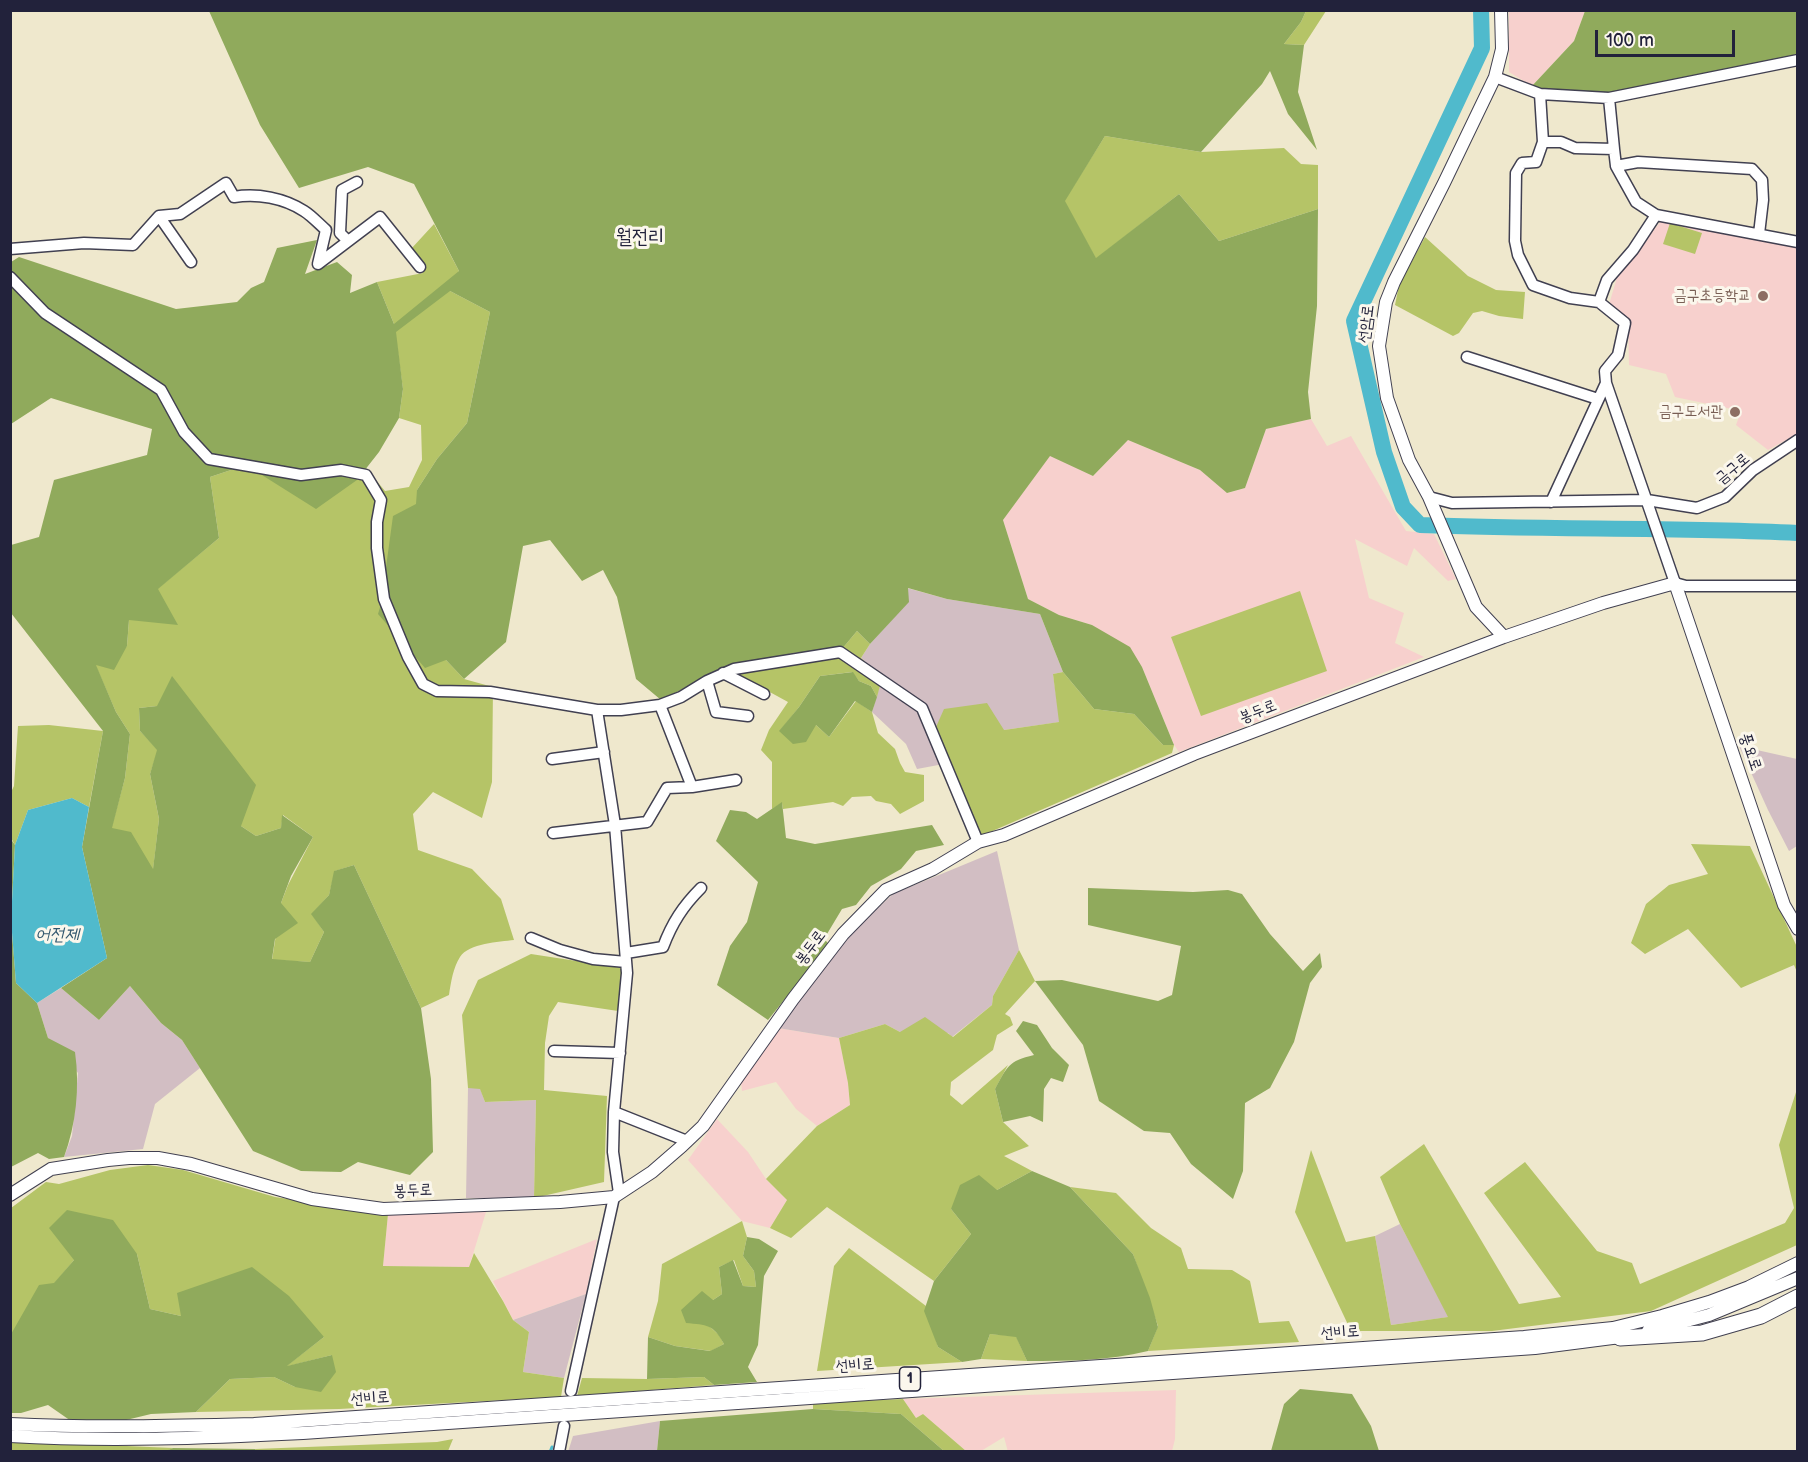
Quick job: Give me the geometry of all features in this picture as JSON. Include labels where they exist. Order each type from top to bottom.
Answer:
[{"type":"highway","points":[[1620,1338],[1702,1333],[1761,1316],[1797,1297]]},
{"type":"main road","name":"선암로","points":[[1501,10],[1502,50],[1495,77],[1394,282],[1386,302],[1379,346],[1387,398],[1409,460],[1431,501],[1476,607],[1504,637]]},
{"type":"main road","name":"봉두로","points":[[10,1195],[51,1169],[108,1160],[158,1158],[191,1164],[312,1199],[383,1209],[560,1202],[616,1195],[651,1172],[703,1126],[793,999],[849,927],[886,890],[933,869],[978,842],[1004,835],[1194,754],[1504,637],[1603,603],[1676,583]]},
{"type":"main road","name":"풍요로","points":[[1676,583],[1784,905],[1797,929]]},
{"type":"main road","name":"선비로","points":[[10,1424],[135,1427],[254,1424],[1524,1337],[1613,1328],[1662,1316],[1749,1287],[1797,1263]]},
{"type":"main road","name":"선비로","points":[[10,1436],[91,1439],[303,1433],[1535,1348],[1620,1338],[1709,1315],[1797,1278]]},
{"type":"street","points":[[1495,77],[1540,94],[1609,99],[1797,61]]},
{"type":"street","points":[[1540,94],[1543,142],[1536,162],[1522,163],[1516,173],[1515,241],[1518,255],[1533,285],[1570,297],[1599,303],[1625,323],[1618,355],[1605,371],[1606,382],[1676,583],[1698,586],[1797,586]]},
{"type":"street","points":[[1609,99],[1616,166],[1636,202],[1656,215],[1797,242]]},
{"type":"street","points":[[1543,142],[1561,142],[1575,148],[1614,149]]},
{"type":"street","points":[[1616,166],[1638,162],[1752,169],[1762,180],[1763,200],[1759,234]]},
{"type":"street","points":[[348,241],[340,233],[342,190],[357,182]]},
{"type":"street","points":[[10,249],[84,243],[133,245],[159,216],[180,214],[226,183],[234,196],[261,196],[289,203],[306,211],[326,230],[318,264],[380,217],[420,267]]},
{"type":"street","points":[[1599,303],[1606,280],[1633,250],[1656,215]]},
{"type":"street","points":[[159,216],[191,262]]},
{"type":"street","points":[[10,277],[45,313],[161,390],[184,432],[209,459],[301,475],[341,470],[366,475],[381,500],[377,522],[377,548],[384,599],[408,657],[423,684],[437,691],[490,692],[597,710],[621,710],[660,705],[681,697],[707,681],[734,669],[840,652],[922,708],[978,842]]},
{"type":"street","points":[[1467,357],[1598,399]]},
{"type":"street","points":[[1551,502],[1606,382]]},
{"type":"street","name":"금구로","points":[[1431,501],[1452,503],[1648,502],[1696,508],[1725,497],[1753,470],[1797,440]]},
{"type":"street","points":[[723,674],[764,694]]},
{"type":"street","points":[[707,681],[716,712],[748,716]]},
{"type":"street","points":[[660,705],[692,787]]},
{"type":"street","points":[[571,1391],[616,1195],[613,1152],[614,1112],[627,973],[615,825],[597,710]]},
{"type":"street","points":[[552,759],[604,752]]},
{"type":"street","points":[[553,833],[647,822],[667,788],[692,787],[736,780]]},
{"type":"street","points":[[531,938],[560,950],[593,959],[626,957],[663,947],[671,926],[701,888]]},
{"type":"street","points":[[554,1051],[620,1053]]},
{"type":"street","points":[[614,1112],[687,1141]]},
{"type":"street","points":[[559,1452],[564,1426]]},
{"type":"shaded area","points":[[1509,11],[1585,11],[1574,41],[1532,86],[1509,72]]},
{"type":"shaded area","points":[[1662,220],[1797,247],[1797,434],[1768,450],[1736,425],[1741,411],[1675,397],[1666,374],[1629,365],[1628,317],[1608,308],[1618,274]]},
{"type":"shaded area","points":[[1311,419],[1327,446],[1351,436],[1406,531],[1434,534],[1456,579],[1448,581],[1414,548],[1407,566],[1355,539],[1369,598],[1404,613],[1395,643],[1424,657],[1179,752],[1142,667],[1092,625],[1059,615],[1028,599],[1003,520],[1050,455],[1093,476],[1128,440],[1200,470],[1228,493],[1245,488],[1266,429]]},
{"type":"shaded area","points":[[907,588],[947,599],[1040,614],[1063,672],[1053,674],[1060,722],[1004,730],[936,727],[949,763],[917,769],[906,744],[872,712],[882,678],[861,658],[870,644],[908,602]]},
{"type":"shaded area","points":[[1739,746],[1797,759],[1797,846],[1789,851],[1768,810]]},
{"type":"shaded area","points":[[997,851],[1019,950],[993,996],[992,1005],[952,1037],[948,1033],[900,1032],[885,1024],[839,1038],[778,1028],[846,938],[893,894]]},
{"type":"shaded area","points":[[130,986],[161,1023],[182,1040],[200,1068],[155,1104],[143,1149],[64,1157],[72,1136],[78,1073],[48,1038],[37,1003],[61,988],[99,1020]]},
{"type":"shaded area","points":[[778,1028],[839,1038],[850,1105],[817,1126],[796,1109],[776,1082],[742,1091],[741,1082]]},
{"type":"shaded area","points":[[468,1088],[480,1088],[485,1102],[536,1100],[534,1198],[466,1198]]},
{"type":"shaded area","points":[[717,1119],[748,1152],[766,1179],[787,1200],[770,1228],[742,1221],[688,1160]]},
{"type":"shaded area","points":[[486,1212],[469,1267],[383,1266],[388,1214]]},
{"type":"shaded area","points":[[1400,1224],[1449,1317],[1391,1325],[1375,1236]]},
{"type":"shaded area","points":[[597,1239],[586,1294],[513,1320],[493,1281]]},
{"type":"shaded area","points":[[586,1294],[564,1378],[523,1372],[529,1332],[513,1320]]},
{"type":"shaded area","points":[[1176,1390],[1175,1439],[1172,1451],[1008,1452],[1004,1437],[981,1451],[966,1451],[923,1414],[916,1418],[903,1399]]},
{"type":"shaded area","points":[[660,1421],[657,1451],[568,1452],[573,1436]]},
{"type":"green space","points":[[209,11],[1306,11],[1301,22],[1284,44],[1304,45],[1298,92],[1317,150],[1288,114],[1270,71],[1262,84],[1201,152],[1105,136],[1065,201],[1096,258],[1179,194],[1219,241],[1318,209],[1317,306],[1308,392],[1311,419],[1266,429],[1245,488],[1227,493],[1200,470],[1128,440],[1093,476],[1050,456],[1003,520],[1028,599],[1059,615],[1092,625],[1130,647],[1142,667],[1174,745],[1163,745],[1134,714],[1094,709],[1063,672],[1040,614],[947,599],[908,588],[909,602],[870,644],[857,631],[842,649],[792,653],[735,673],[712,674],[661,700],[636,679],[617,597],[603,570],[582,581],[550,540],[523,546],[506,642],[464,679],[446,660],[425,668],[378,614],[393,516],[416,504],[417,490],[437,459],[467,423],[490,312],[450,291],[396,332],[403,389],[399,418],[379,452],[357,480],[316,509],[246,465],[210,477],[219,538],[158,589],[178,625],[129,620],[127,646],[114,670],[96,665],[116,712],[130,734],[125,778],[112,828],[131,832],[153,869],[159,819],[150,774],[157,750],[140,731],[139,708],[157,706],[172,676],[256,785],[241,826],[256,836],[281,828],[282,815],[313,837],[291,876],[281,903],[298,923],[275,939],[272,959],[310,962],[324,932],[311,914],[329,895],[334,871],[354,865],[421,1008],[431,1079],[433,1152],[410,1175],[358,1162],[341,1172],[301,1171],[253,1151],[182,1040],[161,1023],[130,986],[99,1020],[61,988],[107,958],[82,847],[103,731],[11,613],[11,545],[39,537],[54,480],[147,455],[152,429],[51,398],[11,424],[11,262],[19,257],[176,309],[237,302],[251,288],[264,282],[277,248],[317,240],[305,274],[337,262],[352,275],[350,293],[377,282],[394,324],[459,271],[414,184],[368,167],[299,188],[260,125]]},
{"type":"green space","points":[[1306,11],[1326,11],[1304,45],[1284,44],[1301,22]]},
{"type":"green space","points":[[1585,11],[1797,11],[1797,54],[1740,70],[1611,95],[1553,91],[1532,86],[1574,41]]},
{"type":"green space","points":[[1105,136],[1201,152],[1284,148],[1301,164],[1318,165],[1318,209],[1219,241],[1179,194],[1096,259],[1064,201]]},
{"type":"green space","points":[[1670,223],[1702,233],[1695,254],[1663,244]]},
{"type":"green space","points":[[434,224],[459,271],[450,291],[490,312],[467,423],[437,459],[417,490],[446,660],[464,679],[493,687],[492,782],[482,818],[433,792],[413,814],[418,850],[472,869],[501,899],[514,940],[485,944],[464,952],[456,966],[449,995],[421,1008],[354,865],[335,871],[329,895],[312,914],[324,932],[310,962],[272,960],[281,903],[313,837],[283,815],[281,828],[256,836],[241,826],[157,706],[139,708],[140,731],[158,750],[150,774],[159,819],[153,870],[111,829],[125,778],[130,734],[116,712],[95,664],[127,646],[129,620],[157,589],[219,538],[210,477],[246,465],[357,480],[366,468],[385,491],[409,487],[422,460],[421,425],[399,418],[403,389],[394,324],[377,282],[423,273],[411,249]]},
{"type":"green space","points":[[1425,237],[1468,276],[1496,290],[1525,292],[1523,319],[1482,311],[1473,313],[1459,333],[1453,336],[1395,305],[1399,285]]},
{"type":"green space","points":[[1300,591],[1327,671],[1201,716],[1171,637]]},
{"type":"green space","points":[[857,631],[870,644],[861,658],[882,678],[877,697],[871,686],[859,681],[852,672],[820,676],[780,731],[816,725],[829,737],[856,701],[872,712],[878,733],[895,749],[905,772],[924,775],[924,801],[900,814],[891,804],[876,801],[871,796],[852,797],[843,806],[833,802],[783,809],[782,803],[772,809],[772,762],[761,750],[769,730],[788,702],[735,673],[792,653],[842,649]]},
{"type":"green space","points":[[853,672],[859,681],[871,686],[877,697],[872,712],[855,701],[829,737],[816,725],[806,742],[793,744],[779,731],[820,676]]},
{"type":"green space","points":[[1063,672],[1094,709],[1134,714],[1163,745],[1174,745],[1172,753],[981,836],[936,727],[944,709],[987,703],[1004,730],[1059,722],[1053,674]]},
{"type":"green space","points":[[49,725],[103,731],[89,807],[72,798],[28,810],[15,845],[11,838],[11,792],[14,786],[18,726]]},
{"type":"green space","points":[[782,802],[786,838],[815,844],[932,825],[944,845],[916,851],[901,869],[871,886],[856,905],[842,909],[824,939],[829,944],[768,1020],[717,985],[730,946],[747,922],[758,882],[716,841],[730,810],[746,812],[757,819]]},
{"type":"green space","points":[[10,838],[15,845],[11,920],[16,983],[37,1003],[48,1038],[75,1052],[77,1079],[74,1119],[64,1157],[49,1159],[38,1153],[11,1167]]},
{"type":"green space","points":[[1691,844],[1750,846],[1797,947],[1797,972],[1794,965],[1741,988],[1688,929],[1645,954],[1631,943],[1646,904],[1669,885],[1708,874]]},
{"type":"green space","points":[[1088,888],[1193,892],[1228,890],[1242,894],[1270,934],[1303,971],[1320,953],[1322,967],[1310,983],[1294,1042],[1270,1088],[1245,1103],[1243,1171],[1233,1199],[1191,1164],[1170,1133],[1144,1131],[1099,1101],[1083,1045],[1035,981],[1062,980],[1158,1001],[1172,995],[1181,946],[1088,925]]},
{"type":"green space","points":[[1019,950],[1035,981],[1005,1014],[1010,1017],[1013,1025],[997,1035],[993,1050],[951,1082],[950,1095],[962,1105],[1008,1065],[995,1089],[1003,1122],[1029,1146],[1004,1156],[1032,1171],[997,1190],[951,1209],[971,1234],[934,1281],[827,1207],[791,1238],[770,1228],[787,1200],[766,1179],[817,1126],[850,1105],[839,1038],[885,1024],[900,1032],[925,1017],[953,1037],[992,1005],[993,996]]},
{"type":"green space","points":[[531,954],[622,968],[618,1011],[558,1002],[549,1016],[545,1043],[544,1090],[607,1096],[604,1182],[534,1198],[536,1100],[485,1102],[480,1089],[468,1088],[462,1015],[478,980]]},
{"type":"green space","points":[[1023,1021],[1037,1025],[1052,1048],[1069,1065],[1063,1082],[1051,1078],[1044,1089],[1043,1122],[1030,1116],[1003,1122],[995,1089],[1009,1066],[1034,1055],[1016,1031]]},
{"type":"green space","points":[[1797,1089],[1797,1245],[1651,1311],[1492,1331],[1351,1331],[1295,1212],[1311,1150],[1346,1242],[1375,1236],[1391,1325],[1448,1317],[1400,1224],[1380,1177],[1424,1144],[1519,1304],[1561,1297],[1484,1193],[1525,1162],[1597,1251],[1632,1263],[1640,1284],[1785,1223],[1794,1208],[1779,1145]]},
{"type":"green space","points":[[148,1165],[183,1170],[275,1197],[388,1214],[383,1266],[469,1267],[474,1253],[513,1320],[529,1332],[523,1372],[564,1378],[561,1397],[339,1409],[196,1412],[230,1379],[274,1377],[295,1387],[332,1355],[285,1367],[324,1337],[181,1316],[150,1309],[137,1254],[74,1260],[11,1336],[11,1208],[46,1182],[59,1184],[110,1170]]},
{"type":"green space","points":[[1032,1171],[1070,1187],[1133,1254],[1150,1298],[1158,1327],[1148,1351],[1103,1359],[1027,1361],[1016,1337],[990,1334],[981,1359],[962,1362],[938,1347],[924,1311],[934,1281],[971,1234],[951,1209],[960,1185],[979,1175],[997,1190]]},
{"type":"green space","points":[[1070,1187],[1116,1193],[1151,1228],[1181,1248],[1188,1269],[1232,1270],[1250,1281],[1259,1323],[1289,1321],[1299,1342],[1148,1351],[1158,1326],[1133,1254]]},
{"type":"green space","points":[[67,1210],[113,1220],[137,1254],[150,1309],[181,1316],[177,1293],[252,1267],[289,1296],[324,1337],[287,1366],[332,1355],[336,1372],[321,1392],[295,1387],[274,1377],[230,1379],[196,1412],[151,1414],[122,1421],[71,1421],[48,1405],[21,1413],[11,1413],[10,1336],[39,1285],[54,1283],[74,1260],[49,1228]]},
{"type":"green space","points":[[742,1221],[747,1237],[743,1256],[754,1271],[756,1287],[743,1286],[734,1260],[719,1267],[722,1294],[713,1300],[708,1325],[719,1335],[724,1344],[711,1351],[675,1346],[648,1337],[658,1301],[662,1264]]},
{"type":"green space","points":[[747,1237],[759,1239],[778,1251],[764,1276],[758,1345],[748,1367],[757,1382],[714,1385],[704,1377],[647,1379],[648,1337],[675,1346],[710,1351],[724,1344],[713,1329],[699,1324],[686,1323],[681,1310],[702,1291],[713,1300],[722,1294],[719,1267],[733,1260],[743,1286],[756,1287],[754,1271],[743,1256]]},
{"type":"green space","points":[[849,1248],[926,1306],[938,1347],[962,1362],[817,1371],[834,1266]]},
{"type":"green space","points":[[990,1334],[1016,1336],[1027,1361],[981,1359]]},
{"type":"green space","points":[[704,1377],[714,1385],[577,1396],[582,1378]]},
{"type":"green space","points":[[1300,1389],[1352,1394],[1371,1426],[1379,1451],[1271,1451],[1284,1404]]},
{"type":"green space","points":[[903,1399],[916,1418],[923,1414],[966,1451],[944,1451],[901,1414],[813,1409],[813,1403]]},
{"type":"green space","points":[[813,1409],[901,1414],[944,1451],[657,1451],[660,1421]]},
{"type":"green space","points":[[453,1439],[448,1451],[256,1452],[255,1449],[437,1442]]},
{"type":"green space","points":[[11,1441],[173,1448],[165,1452],[11,1452]]},
{"type":"green space","points":[[173,1448],[255,1449],[256,1451],[166,1451]]},
{"type":"water","name":"어전제","points":[[72,798],[89,807],[82,847],[107,958],[37,1003],[16,983],[11,920],[15,845],[28,810]]},
{"type":"waterway","points":[[1481,10],[1482,48],[1354,321],[1384,452],[1403,507],[1420,525],[1798,533]]},
{"type":"waterway","points":[[550,1452],[552,1447]]},
{"type":"place","name":"금구초등학교","points":[[1763,296]]},
{"type":"place","name":"금구도서관","points":[[1735,412]]},
{"type":"district","name":"월전리","points":[[640,238]]}]
